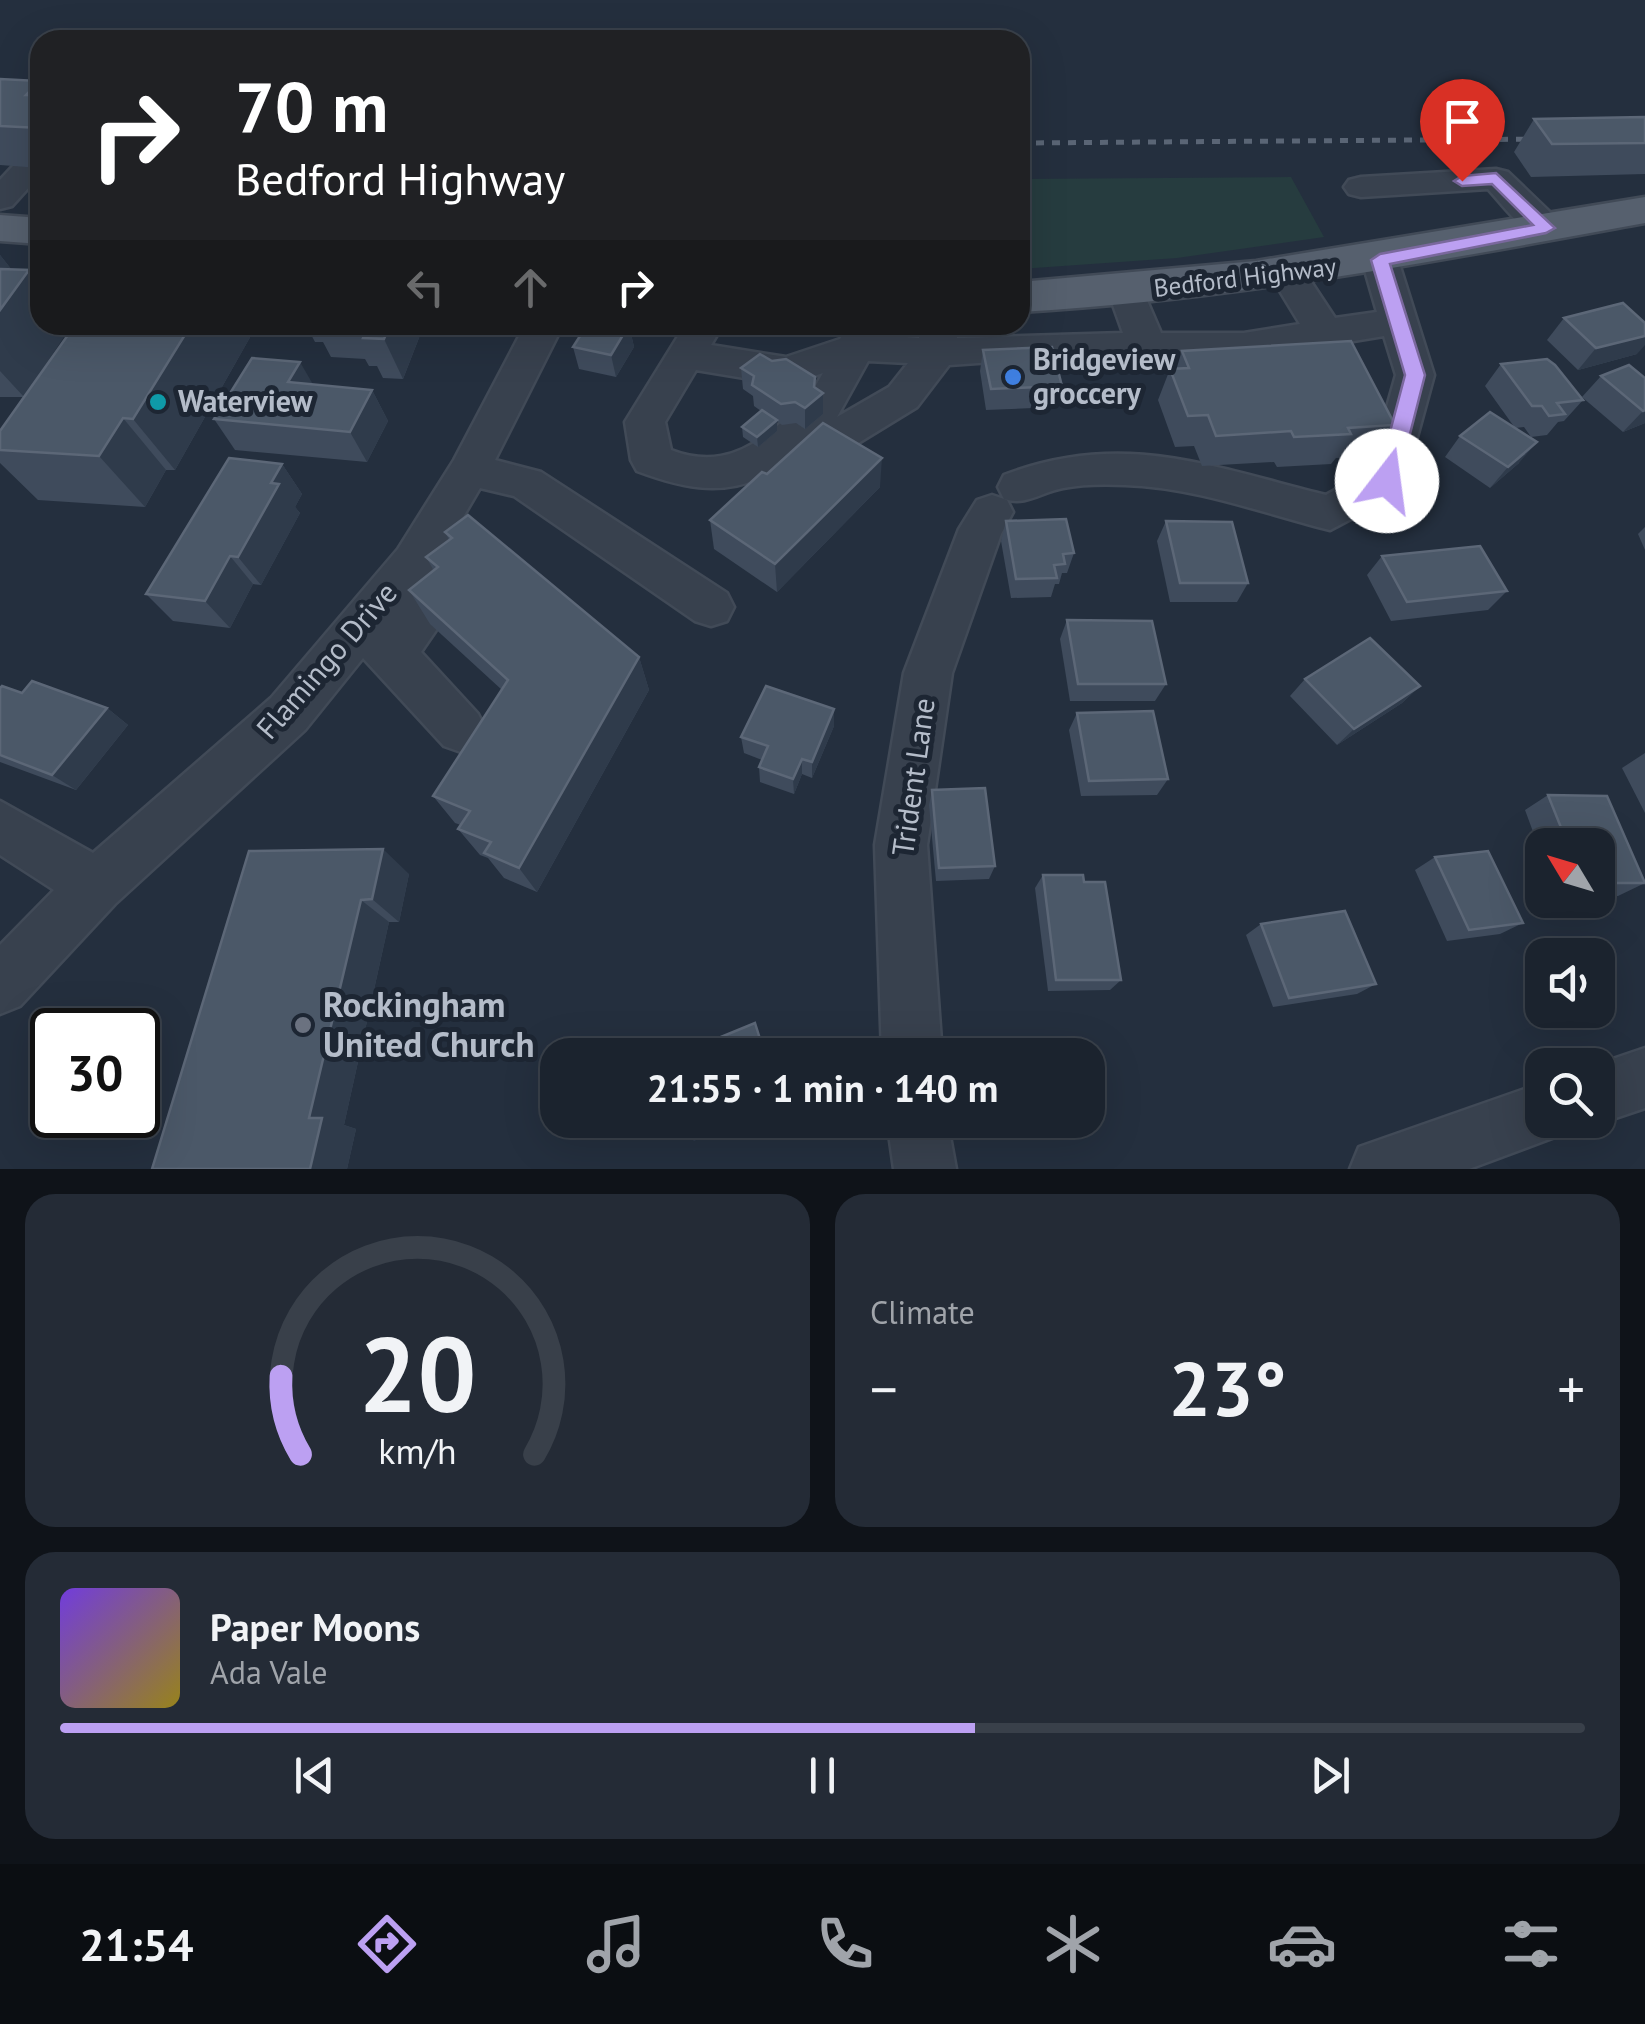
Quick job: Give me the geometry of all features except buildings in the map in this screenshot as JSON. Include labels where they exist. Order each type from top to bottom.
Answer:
[{"type":"main road","name":"Bedford Highway","points":[[1030,297],[1287,274],[1645,210]]},
{"type":"main road","points":[[0,228],[30,231]]},
{"type":"street","points":[[0,199],[25,173]]},
{"type":"street","points":[[1361,187],[1496,178],[1546,228]]},
{"type":"street","points":[[860,336],[811,420],[776,452],[729,474],[686,475],[652,460],[645,422],[695,340],[787,371],[860,336],[1036,346],[1244,346],[1399,320],[1380,260]]},
{"type":"street","points":[[1287,274],[1325,332]]},
{"type":"street","points":[[1126,291],[1147,346]]},
{"type":"street","points":[[1030,319],[1036,346]]},
{"type":"street","name":"Trident Lane","points":[[911,1038],[900,845],[928,672],[981,530],[1005,500],[1043,474],[1090,466],[1138,468],[1330,514],[1387,481],[1415,375],[1399,320]]},
{"type":"street","name":"Flamingo Drive","points":[[0,986],[96,885],[376,640],[414,562],[469,470],[539,335]]},
{"type":"street","points":[[718,514],[798,459],[903,397],[938,338]]},
{"type":"street","points":[[469,470],[526,483],[711,607]]},
{"type":"street","points":[[444,585],[376,640],[461,730]]},
{"type":"street","points":[[0,826],[96,885]]},
{"type":"street","points":[[1615,1088],[1645,1078]]},
{"type":"street","points":[[1381,1169],[1525,1119]]},
{"type":"street","points":[[920,1138],[925,1169]]},
{"type":"green space","points":[[1291,177],[1324,237],[1177,258],[1030,268],[1030,179]]},
{"type":"railway","points":[[1030,143],[1550,139]]},
{"type":"place","name":"Bridgeview groccery","points":[[1013,377]]},
{"type":"place","name":"Waterview","points":[[158,402]]},
{"type":"place","name":"Rockingham United Church","points":[[303,1025]]},
{"type":"route","points":[[1387,481],[1415,375],[1380,260],[1546,228],[1496,178],[1462,181]]}]
